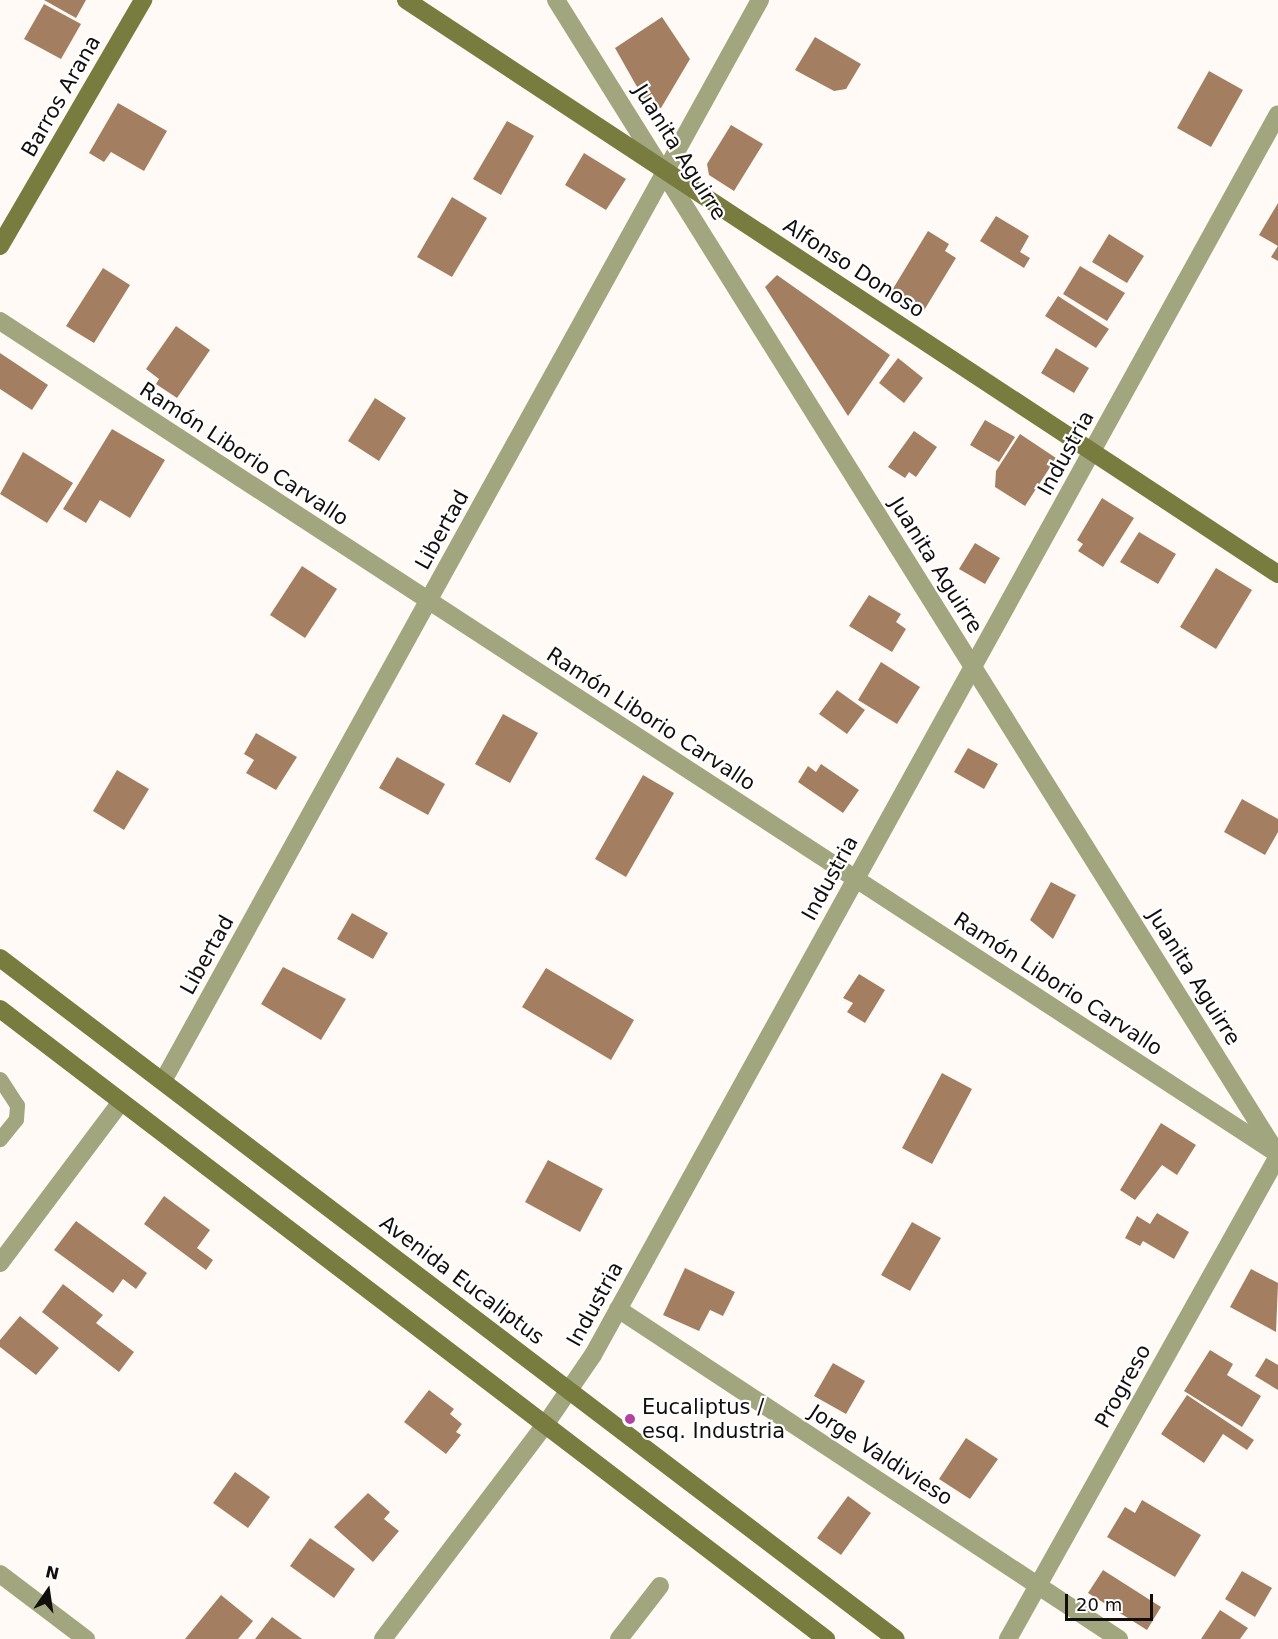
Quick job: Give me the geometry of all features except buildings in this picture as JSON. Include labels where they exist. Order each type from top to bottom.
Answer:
[{"type":"main road","name":"Barros Arana","points":[[0,246],[143,0]]},
{"type":"main road","name":"Alfonso Donoso","points":[[406,0],[1278,574]]},
{"type":"main road","name":"Avenida Eucaliptus","points":[[0,958],[896,1639]]},
{"type":"main road","points":[[0,1010],[826,1639]]},
{"type":"street","name":"Juanita Aguirre","points":[[556,0],[666,172],[1278,1155]]},
{"type":"street","name":"Libertad","points":[[163,1081],[760,0]]},
{"type":"street","name":"Industria","points":[[382,1639],[570,1391],[618,1309],[1278,114]]},
{"type":"street","name":"Ramón Liborio Carvallo","points":[[0,321],[1278,1155]]},
{"type":"street","points":[[0,1263],[122,1102]]},
{"type":"street","name":"Progreso","points":[[1008,1639],[1036,1585],[1278,1155]]},
{"type":"street","name":"Jorge Valdivieso","points":[[618,1309],[1119,1639]]},
{"type":"street","points":[[0,1574],[86,1639]]},
{"type":"street","points":[[619,1639],[660,1586]]},
{"type":"lane","points":[[0,1079],[17,1105],[16,1119],[0,1139]]},
{"type":"place","name":"Eucaliptus / esq. Industria","points":[[630,1419]]}]
